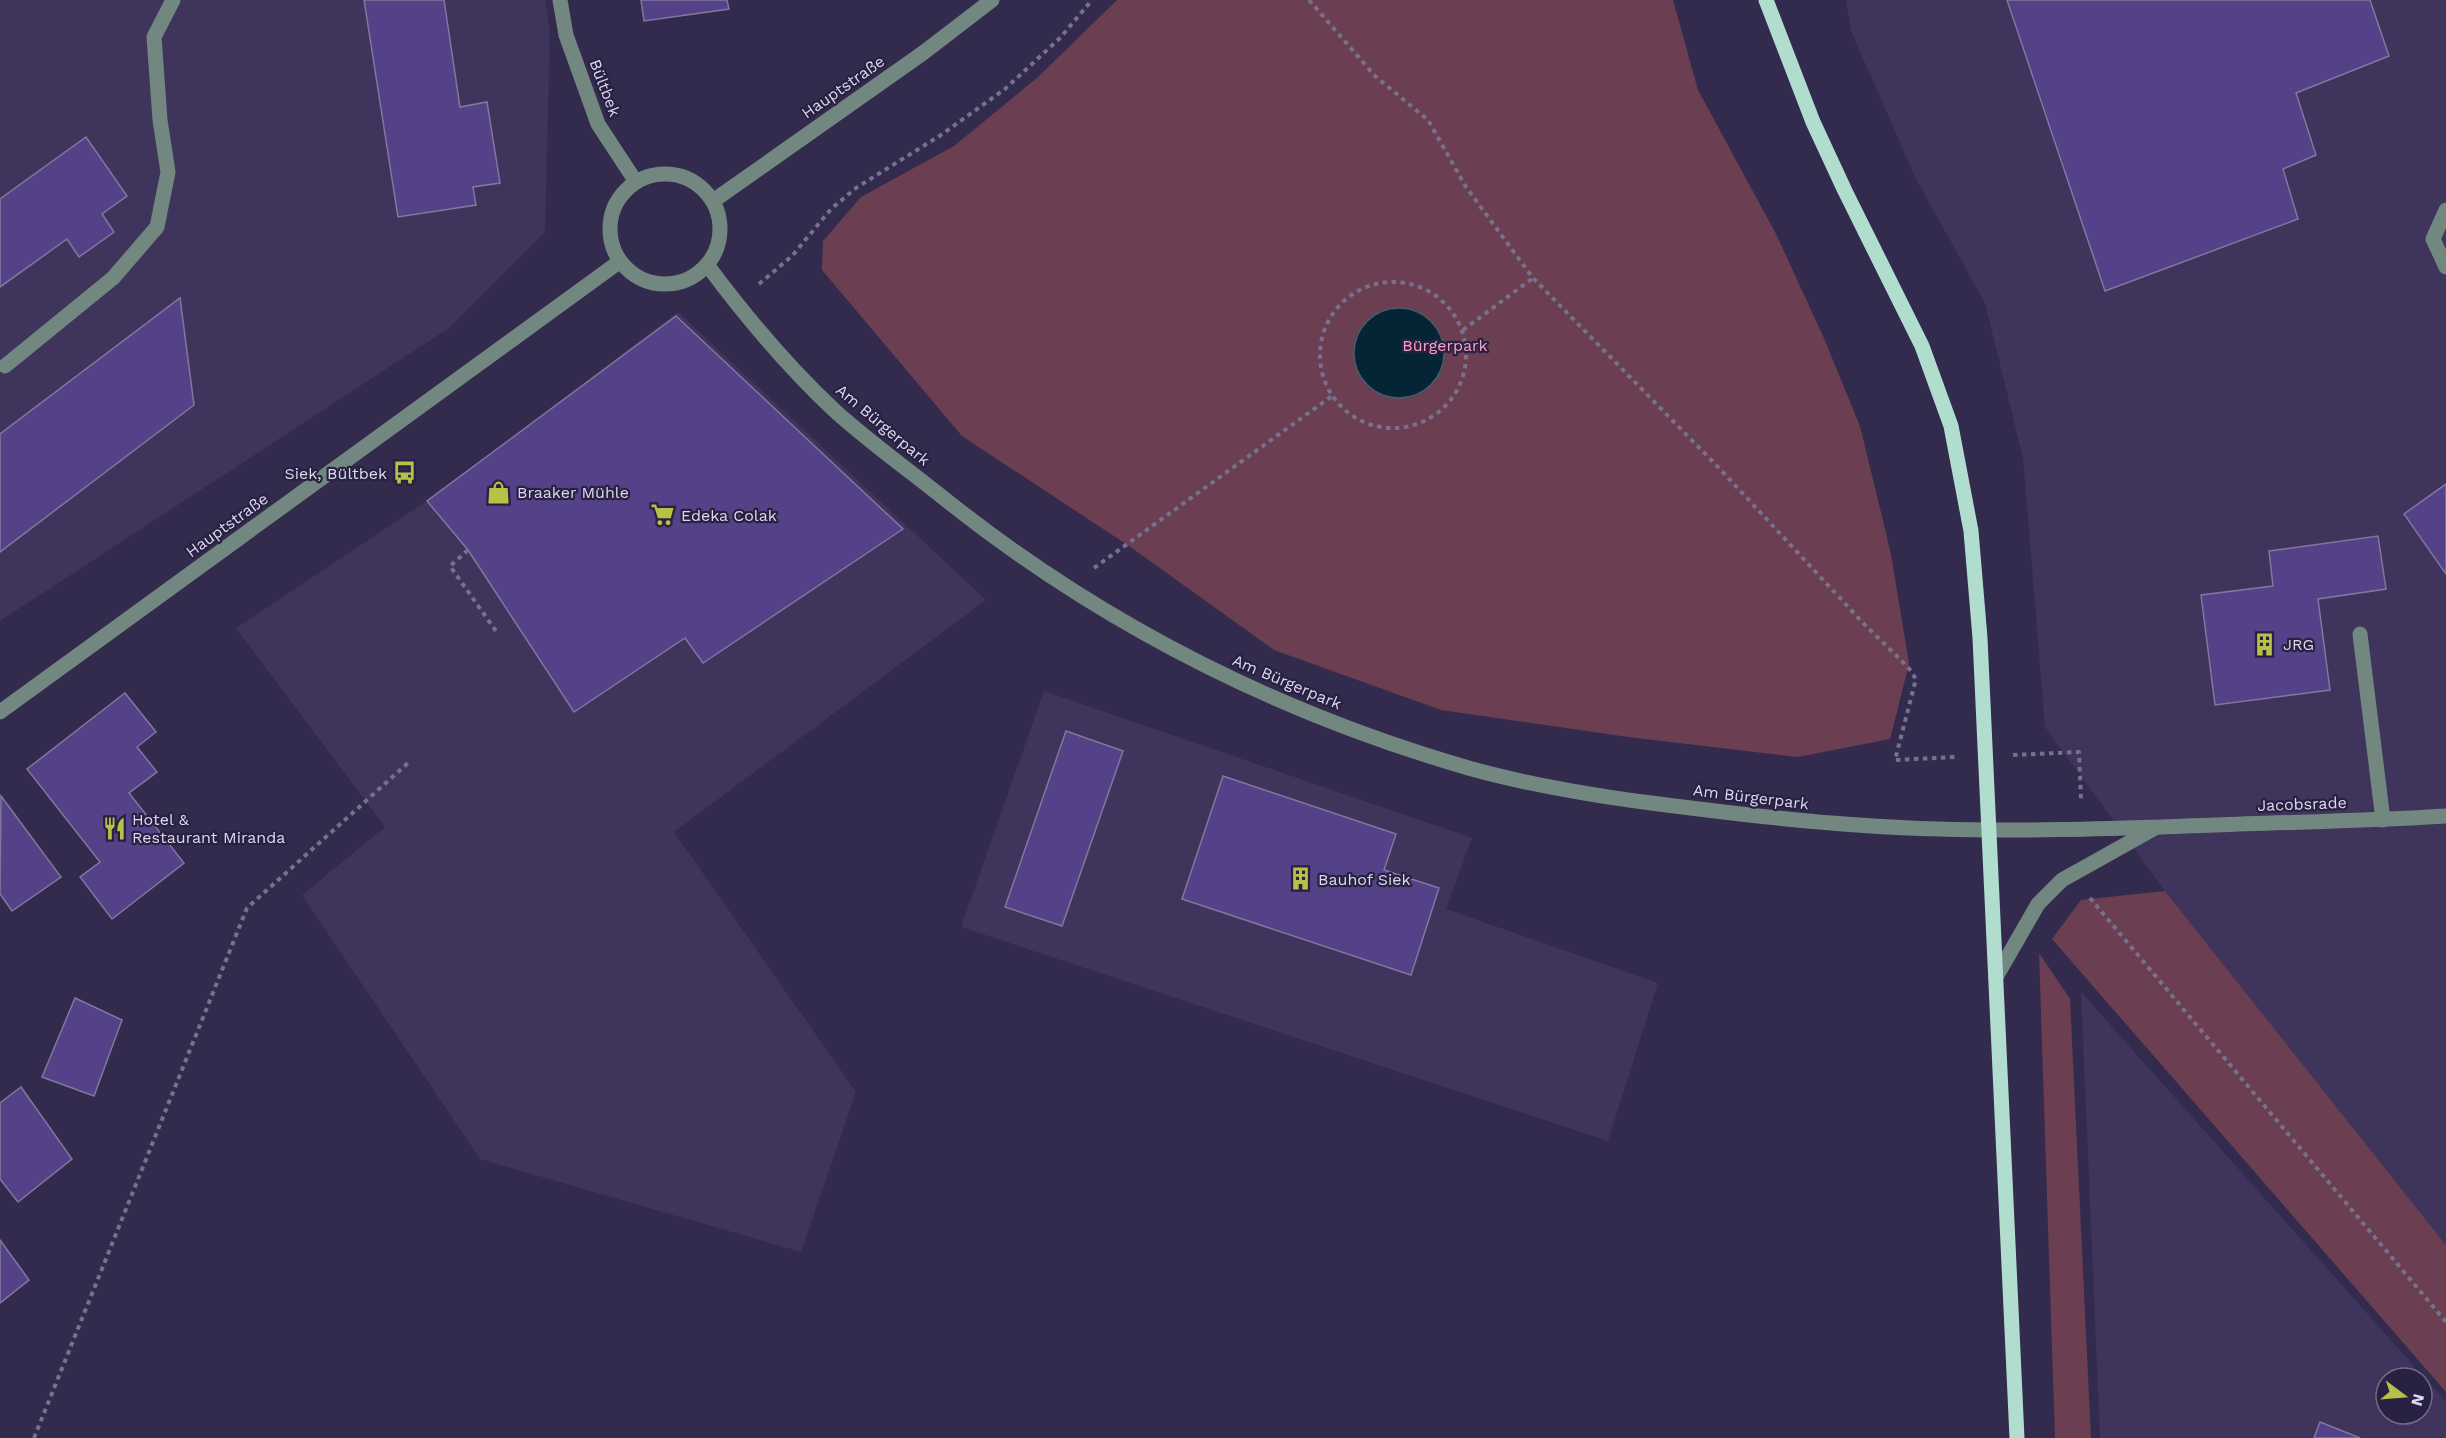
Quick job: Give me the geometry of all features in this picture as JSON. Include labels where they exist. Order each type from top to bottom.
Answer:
[{"type":"main road","points":[[1767,0],[1813,122],[1922,346],[1951,426],[1971,531],[1980,638],[2017,1438]]},
{"type":"street","points":[[5,366],[113,278],[157,227],[168,172],[160,120],[154,36],[173,0]]},
{"type":"street","name":"Bültbek","points":[[560,0],[566,35],[598,124],[636,182]]},
{"type":"street","name":"Hauptstraße","points":[[713,201],[923,53],[992,0]]},
{"type":"street","points":[[657,174],[670,174],[688,179],[703,188],[713,201],[720,219],[721,233],[716,251],[708,266],[685,282],[656,285],[641,280],[619,262],[612,245],[610,223],[613,209],[621,195],[636,182],[657,174]]},
{"type":"street","points":[[2446,210],[2433,239],[2446,267]]},
{"type":"street","name":"Hauptstraße","points":[[0,712],[619,262]]},
{"type":"street","name":"Am Bürgerpark","points":[[708,266],[735,303],[802,379],[838,413],[991,535],[1067,588],[1190,659],[1249,687],[1357,731],[1477,770],[1593,794],[1783,819],[1889,827],[1989,829]]},
{"type":"street","points":[[2361,634],[2383,820]]},
{"type":"street","name":"Jacobsrade","points":[[1989,829],[2383,820],[2446,816]]},
{"type":"street","name":"Jacobsrade","points":[[1996,977],[2038,904],[2062,880],[2083,866],[2158,826]]},
{"type":"path","points":[[735,303],[792,256],[831,209],[856,188],[941,135],[1005,89],[1060,38],[1092,0]]},
{"type":"path","points":[[1310,0],[1375,76],[1428,120],[1466,187],[1533,278],[1719,468],[1916,679]]},
{"type":"path","points":[[1463,330],[1533,278]]},
{"type":"path","points":[[1377,282],[1412,283],[1443,300],[1463,330],[1467,361],[1458,389],[1438,413],[1412,426],[1381,428],[1353,417],[1332,396],[1319,363],[1324,327],[1345,298],[1377,282]]},
{"type":"path","points":[[1067,588],[1332,396]]},
{"type":"path","points":[[468,550],[450,566],[498,634]]},
{"type":"path","points":[[2079,752],[2082,828]]},
{"type":"path","points":[[34,1438],[247,908],[408,763]]},
{"type":"path","points":[[2083,866],[2084,890],[2446,1322]]},
{"type":"shaded area","points":[[0,0],[545,0],[550,30],[545,232],[449,328],[0,621]]},
{"type":"shaded area","points":[[1846,0],[2446,0],[2446,1245],[2165,891],[2045,727],[2023,458],[1985,303],[1916,179],[1851,31]]},
{"type":"shaded area","points":[[678,312],[986,600],[674,832],[856,1092],[801,1252],[480,1159],[302,895],[385,827],[236,628],[427,501]]},
{"type":"shaded area","points":[[1044,691],[1472,838],[1446,909],[1658,983],[1608,1141],[961,927]]},
{"type":"shaded area","points":[[2081,992],[2414,1366],[2374,1366],[2374,1426],[2434,1426],[2434,1389],[2446,1402],[2446,1438],[2100,1438]]},
{"type":"green space","name":"Bürgerpark","points":[[1117,0],[1673,0],[1698,90],[1776,234],[1823,336],[1860,426],[1891,554],[1909,664],[1890,739],[1798,757],[1628,737],[1441,710],[1274,650],[1129,546],[962,436],[822,270],[823,241],[861,197],[954,146],[1038,77]]},
{"type":"green space","points":[[2165,891],[2446,1245],[2446,1392],[2434,1378],[2434,1366],[2423,1366],[2052,939],[2081,900]]},
{"type":"green space","points":[[2039,953],[2070,999],[2091,1438],[2055,1438]]},
{"type":"water","points":[[1399,308],[1416,311],[1431,321],[1441,336],[1444,353],[1441,370],[1431,385],[1416,395],[1399,398],[1382,395],[1367,385],[1357,370],[1354,353],[1357,336],[1367,321],[1382,311]]},
{"type":"building","points":[[364,0],[444,0],[460,107],[487,102],[500,183],[473,187],[476,205],[398,217]]},
{"type":"building","points":[[641,0],[727,0],[729,9],[644,21]]},
{"type":"building","points":[[2007,0],[2370,0],[2389,56],[2296,93],[2316,155],[2283,169],[2298,219],[2105,291]]},
{"type":"building","points":[[86,137],[127,196],[102,214],[114,232],[79,257],[67,239],[0,287],[0,199]]},
{"type":"building","points":[[180,298],[194,405],[0,552],[0,434]]},
{"type":"building","name":"Edeka Colak","points":[[676,316],[903,529],[703,663],[685,638],[574,712],[468,550],[427,501]]},
{"type":"building","points":[[2446,484],[2446,574],[2404,514]]},
{"type":"building","name":"JRG","points":[[2378,536],[2386,589],[2318,599],[2330,690],[2215,705],[2201,595],[2273,586],[2269,551]]},
{"type":"building","name":"Hotel & Restaurant Miranda","points":[[125,693],[156,732],[137,747],[157,772],[129,793],[184,863],[112,919],[80,877],[100,862],[27,769]]},
{"type":"building","points":[[1066,731],[1123,751],[1062,926],[1005,907]]},
{"type":"building","name":"Bauhof Siek","points":[[1223,776],[1396,834],[1384,870],[1439,888],[1411,975],[1182,899]]},
{"type":"building","points":[[1,796],[61,877],[12,911],[0,894]]},
{"type":"building","points":[[75,998],[122,1020],[94,1096],[42,1077]]},
{"type":"building","points":[[21,1087],[72,1159],[18,1202],[0,1179],[0,1103]]},
{"type":"building","points":[[0,1240],[29,1280],[0,1303]]},
{"type":"building","points":[[2320,1422],[2360,1438],[2314,1438]]},
{"type":"place","name":"Siek, Bültbek","points":[[405,473]]},
{"type":"place","name":"Braaker Mühle","points":[[499,492]]},
{"type":"place","name":"Edeka Colak","points":[[663,515]]},
{"type":"place","name":"JRG","points":[[2265,644]]},
{"type":"place","name":"Hotel & Restaurant Miranda","points":[[114,828]]},
{"type":"place","name":"Bauhof Siek","points":[[1300,879]]}]
